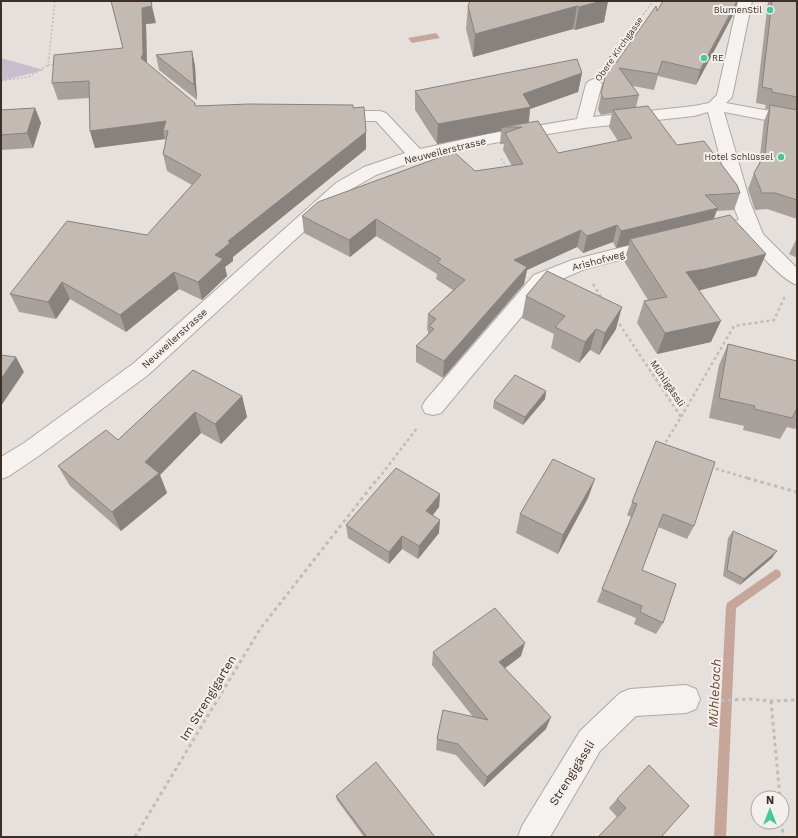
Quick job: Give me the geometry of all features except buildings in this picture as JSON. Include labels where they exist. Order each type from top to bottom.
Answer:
[{"type":"street","points":[[714,106],[724,97],[745,1]]},
{"type":"street","name":"Obere Kirchgasse","points":[[584,123],[594,84]]},
{"type":"street","points":[[714,106],[797,121]]},
{"type":"street","points":[[714,106],[741,202],[755,237],[795,277]]},
{"type":"street","name":"Neuweilerstrasse","points":[[1,469],[32,449],[141,369],[342,187],[370,171],[416,155],[488,139],[584,123],[694,111],[714,106]]},
{"type":"street","points":[[319,116],[380,116],[416,155]]},
{"type":"street","points":[[696,236],[750,223]]},
{"type":"street","name":"Arishofweg","points":[[433,407],[541,280],[579,264],[673,241]]},
{"type":"street","name":"Strengigässli","points":[[533,837],[590,741],[630,703],[699,700]]},
{"type":"path","points":[[48,65],[55,1]]},
{"type":"path","name":"Obere Kirchgasse","points":[[594,84],[653,1]]},
{"type":"path","points":[[1,81],[28,77],[48,65],[61,64]]},
{"type":"path","points":[[488,139],[508,168]]},
{"type":"path","points":[[579,264],[605,302]]},
{"type":"path","points":[[681,417],[734,326],[774,320],[795,277]]},
{"type":"path","name":"Mühligässli","points":[[613,315],[681,417],[663,446]]},
{"type":"path","name":"Im Strengigarten","points":[[135,837],[260,629],[433,407]]},
{"type":"path","points":[[705,465],[797,492]]},
{"type":"path","points":[[699,700],[797,700]]},
{"type":"path","points":[[771,701],[779,790]]},
{"type":"shaded area","points":[[436,33],[440,38],[412,43],[408,38]]},
{"type":"shaded area","points":[[1,58],[44,70],[1,81]]},
{"type":"waterway","name":"Mühlebach","points":[[720,837],[731,606],[776,574]]},
{"type":"place","name":"BlumenStil","points":[[770,10]]},
{"type":"place","name":"RE","points":[[704,58]]},
{"type":"place","name":"Hotel Schlüssel","points":[[781,157]]}]
